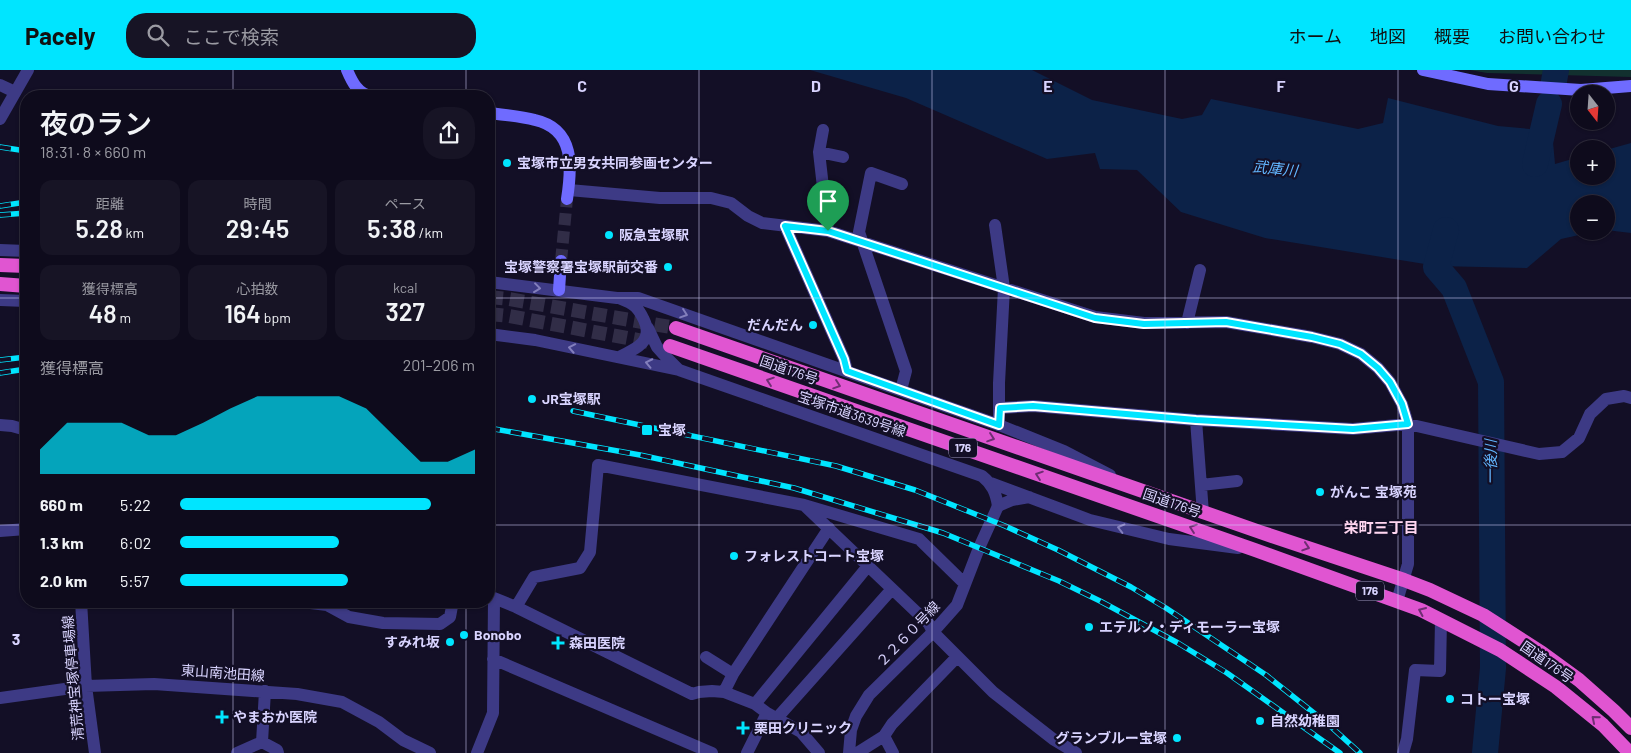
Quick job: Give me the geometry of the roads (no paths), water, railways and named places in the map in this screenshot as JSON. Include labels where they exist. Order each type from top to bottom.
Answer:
[{"type":"highway","points":[[0,265],[20,266]]},
{"type":"highway","points":[[0,284],[20,286]]},
{"type":"highway","name":"国道176号","points":[[676,328],[1141,491],[1404,580],[1448,598],[1501,626],[1579,680],[1631,728]]},
{"type":"highway","name":"国道176号","points":[[670,346],[1397,601],[1441,620],[1500,650],[1556,687],[1603,725],[1630,753]]},
{"type":"main road","points":[[347,70],[352,83],[360,90]]},
{"type":"main road","points":[[1423,70],[1488,84],[1581,90],[1631,86]]},
{"type":"main road","points":[[495,114],[536,120],[555,128],[564,138],[569,152],[568,194]]},
{"type":"main road","points":[[559,290],[562,261]]},
{"type":"street","points":[[0,119],[28,70]]},
{"type":"street","points":[[0,85],[15,92]]},
{"type":"street","points":[[823,130],[819,152],[828,231]]},
{"type":"street","points":[[819,152],[843,157]]},
{"type":"street","points":[[901,390],[906,371],[859,232],[870,173],[902,184]]},
{"type":"street","points":[[568,194],[710,198],[730,204],[762,223],[828,231],[1095,318],[1144,324],[1226,322],[1312,337],[1340,344],[1361,354],[1378,368],[1390,382],[1402,404],[1408,424],[1408,564],[1397,601]]},
{"type":"street","points":[[995,225],[1004,288],[999,383],[999,425]]},
{"type":"street","points":[[785,226],[844,359],[847,371]]},
{"type":"street","points":[[0,250],[20,251]]},
{"type":"street","points":[[1187,323],[1200,270]]},
{"type":"street","points":[[495,283],[616,298],[638,298],[999,425],[1064,451],[1141,491]]},
{"type":"street","points":[[616,298],[630,303],[639,309],[657,347],[679,370]]},
{"type":"street","points":[[0,300],[20,301]]},
{"type":"street","points":[[619,357],[637,349],[647,336],[648,328]]},
{"type":"street","name":"宝塚市道3639号線","points":[[495,335],[534,340],[679,370],[982,476],[990,483],[1090,520],[1169,540],[1256,550]]},
{"type":"street","points":[[1000,408],[1033,406],[1196,420],[1353,429],[1408,424],[1539,454],[1562,452],[1579,438],[1590,414],[1606,399],[1624,396],[1631,398]]},
{"type":"street","points":[[1196,420],[1203,512]]},
{"type":"street","points":[[0,425],[20,428]]},
{"type":"street","points":[[516,607],[534,577],[580,568],[590,552],[598,465],[804,505],[919,539],[965,584]]},
{"type":"street","points":[[1201,485],[1237,481]]},
{"type":"street","points":[[990,483],[997,496],[998,506],[1012,500],[1029,497]]},
{"type":"street","points":[[804,505],[928,624],[933,632],[993,692],[1053,739],[1076,753]]},
{"type":"street","name":"２２６０号線","points":[[849,752],[851,730],[856,716],[869,695],[933,632],[957,605],[998,506]]},
{"type":"street","points":[[724,692],[733,674],[829,528]]},
{"type":"street","points":[[0,531],[20,529]]},
{"type":"street","points":[[755,704],[868,566]]},
{"type":"street","points":[[747,753],[772,716],[892,589]]},
{"type":"street","points":[[495,599],[516,607],[692,694],[712,691],[724,692],[755,704],[801,732],[819,753]]},
{"type":"street","name":"清荒神宝塚停車場線","points":[[81,608],[86,686],[95,753]]},
{"type":"street","points":[[332,608],[349,617],[383,623],[440,624],[450,617],[452,608]]},
{"type":"street","points":[[477,753],[493,713],[494,659],[492,608]]},
{"type":"street","points":[[1403,753],[1407,739],[1415,670],[1440,671],[1441,620]]},
{"type":"street","points":[[706,657],[733,674]]},
{"type":"street","points":[[849,752],[884,736],[892,724],[957,657]]},
{"type":"street","points":[[494,659],[712,753]]},
{"type":"street","name":"東山南池田線","points":[[0,698],[86,686],[154,684],[297,694],[342,702],[379,722],[403,740],[430,753]]},
{"type":"street","points":[[262,742],[266,691]]},
{"type":"street","points":[[884,736],[893,753]]},
{"type":"street","points":[[237,753],[262,742]]},
{"type":"street","points":[[262,742],[277,750],[278,753]]},
{"type":"water","name":"武庫川","points":[[810,70],[1032,70],[1092,100],[1182,119],[1202,115],[1211,99],[1358,129],[1383,123],[1388,98],[1498,126],[1552,131],[1555,164],[1570,160],[1570,185],[1615,185],[1615,147],[1631,143],[1631,233],[1615,231],[1615,195],[1570,195],[1570,237],[1561,239],[1527,268],[1437,266],[1265,238],[1181,212],[1137,170],[1100,169],[1095,153],[1047,159],[906,98]]},
{"type":"waterway","points":[[1554,81],[1556,70]]},
{"type":"waterway","points":[[1535,164],[1549,104]]},
{"type":"waterway","name":"一後川","points":[[1446,230],[1436,267],[1454,288],[1491,382],[1493,668],[1485,753]]},
{"type":"tunnel","points":[[561,261],[567,199]]},
{"type":"tunnel","points":[[495,298],[676,328]]},
{"type":"tunnel","points":[[495,315],[654,343]]},
{"type":"railway","points":[[0,147],[20,150]]},
{"type":"railway","points":[[0,206],[20,203]]},
{"type":"railway","points":[[0,215],[20,213]]},
{"type":"railway","points":[[0,360],[20,358]]},
{"type":"railway","points":[[0,373],[20,370]]},
{"type":"railway","points":[[573,411],[836,466],[915,490],[1005,526],[1131,587],[1166,608],[1266,675],[1329,725],[1360,753]]},
{"type":"railway","points":[[495,429],[640,455],[794,488],[943,533],[1059,581],[1178,643],[1227,673],[1340,753]]},
{"type":"place","name":"宝塚市立男女共同参画センター","points":[[507,163]]},
{"type":"place","name":"阪急宝塚駅","points":[[609,235]]},
{"type":"place","name":"宝塚警察署宝塚駅前交番","points":[[668,267]]},
{"type":"place","name":"だんだん","points":[[813,325]]},
{"type":"place","name":"JR宝塚駅","points":[[532,399]]},
{"type":"place","name":"宝塚","points":[[647,430]]},
{"type":"place","name":"がんこ 宝塚苑","points":[[1320,492]]},
{"type":"place","name":"フォレストコート宝塚","points":[[734,556]]},
{"type":"place","name":"エテルノ・ディモーラー宝塚","points":[[1089,627]]},
{"type":"place","name":"Bonobo","points":[[464,635]]},
{"type":"place","name":"すみれ坂","points":[[450,642]]},
{"type":"place","name":"森田医院","points":[[558,643]]},
{"type":"place","name":"コトー宝塚","points":[[1450,699]]},
{"type":"place","name":"やまおか医院","points":[[222,717]]},
{"type":"place","name":"自然幼稚園","points":[[1260,721]]},
{"type":"place","name":"栗田クリニック","points":[[743,728]]},
{"type":"place","name":"グランブルー宝塚","points":[[1177,738]]},
{"type":"district","name":"栄町三丁目","points":[[1381,528]]}]
